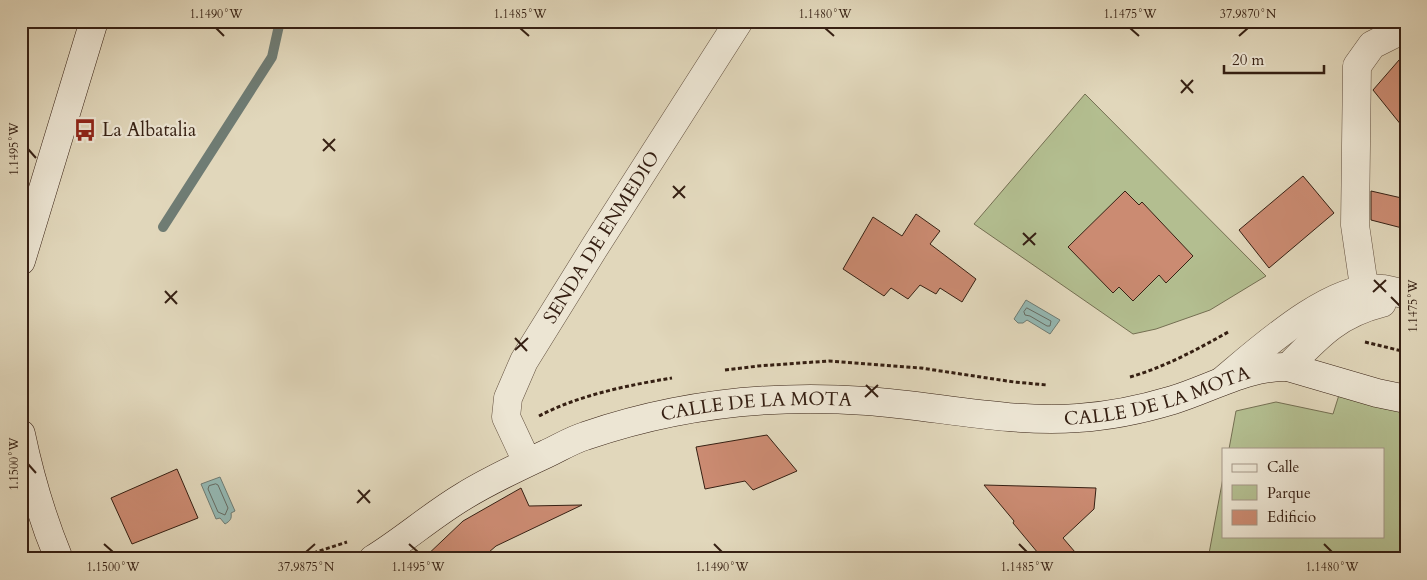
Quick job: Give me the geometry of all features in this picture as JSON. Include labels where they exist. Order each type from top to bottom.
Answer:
[{"type":"street","points":[[22,264],[94,21]]},
{"type":"street","name":"SENDA DE ENMEDIO","points":[[528,462],[506,417],[508,398],[524,361],[617,211],[739,21]]},
{"type":"street","points":[[1366,298],[1355,225],[1357,66],[1372,45],[1406,28]]},
{"type":"street","points":[[1288,367],[1320,333],[1341,319],[1366,298],[1383,288],[1406,296]]},
{"type":"street","points":[[1222,381],[1293,323],[1320,307],[1344,296],[1366,298]]},
{"type":"street","name":"CALLE DE LA MOTA","points":[[372,559],[464,496],[528,462],[584,436],[628,423],[695,408],[765,400],[849,400],[1040,419],[1080,418],[1119,412],[1173,400],[1262,368],[1288,367],[1377,393],[1406,399]]},
{"type":"street","points":[[21,434],[28,469],[46,527],[59,559]]},
{"type":"street","points":[[21,497],[46,527]]},
{"type":"path","points":[[1358,340],[1406,352]]},
{"type":"green space","points":[[1085,94],[1266,276],[1210,310],[1156,329],[1133,334],[974,224]]},
{"type":"green space","points":[[1339,395],[1406,409],[1406,559],[1208,559],[1222,483],[1222,538],[1384,538],[1384,448],[1229,448],[1236,411],[1276,402],[1333,414]]},
{"type":"water","points":[[1026,300],[1060,320],[1050,334],[1027,320],[1023,323],[1018,323],[1014,319]]},
{"type":"water","points":[[220,477],[235,511],[231,513],[230,520],[225,524],[220,518],[216,519],[201,484]]},
{"type":"building","points":[[1406,52],[1406,131],[1373,90]]},
{"type":"building","points":[[1303,176],[1334,213],[1269,268],[1239,230]]},
{"type":"building","points":[[1125,191],[1139,205],[1142,202],[1193,256],[1166,283],[1159,275],[1133,301],[1119,287],[1113,293],[1068,247]]},
{"type":"building","points":[[1371,191],[1406,199],[1406,229],[1371,220]]},
{"type":"building","points":[[916,214],[940,231],[930,244],[976,279],[962,302],[940,288],[936,294],[920,285],[908,299],[891,288],[884,296],[843,269],[873,217],[902,236]]},
{"type":"building","points":[[767,435],[797,471],[753,490],[745,481],[705,489],[696,447]]},
{"type":"building","points":[[177,469],[198,518],[132,544],[111,498]]},
{"type":"building","points":[[984,485],[1096,488],[1094,509],[1063,538],[1081,559],[1043,559]]},
{"type":"building","points":[[521,488],[529,506],[582,505],[496,546],[481,559],[423,559],[463,521]]},
{"type":"waterway","points":[[163,227],[272,57],[280,21]]},
{"type":"place","name":"La Albatalia","points":[[85,130]]}]
